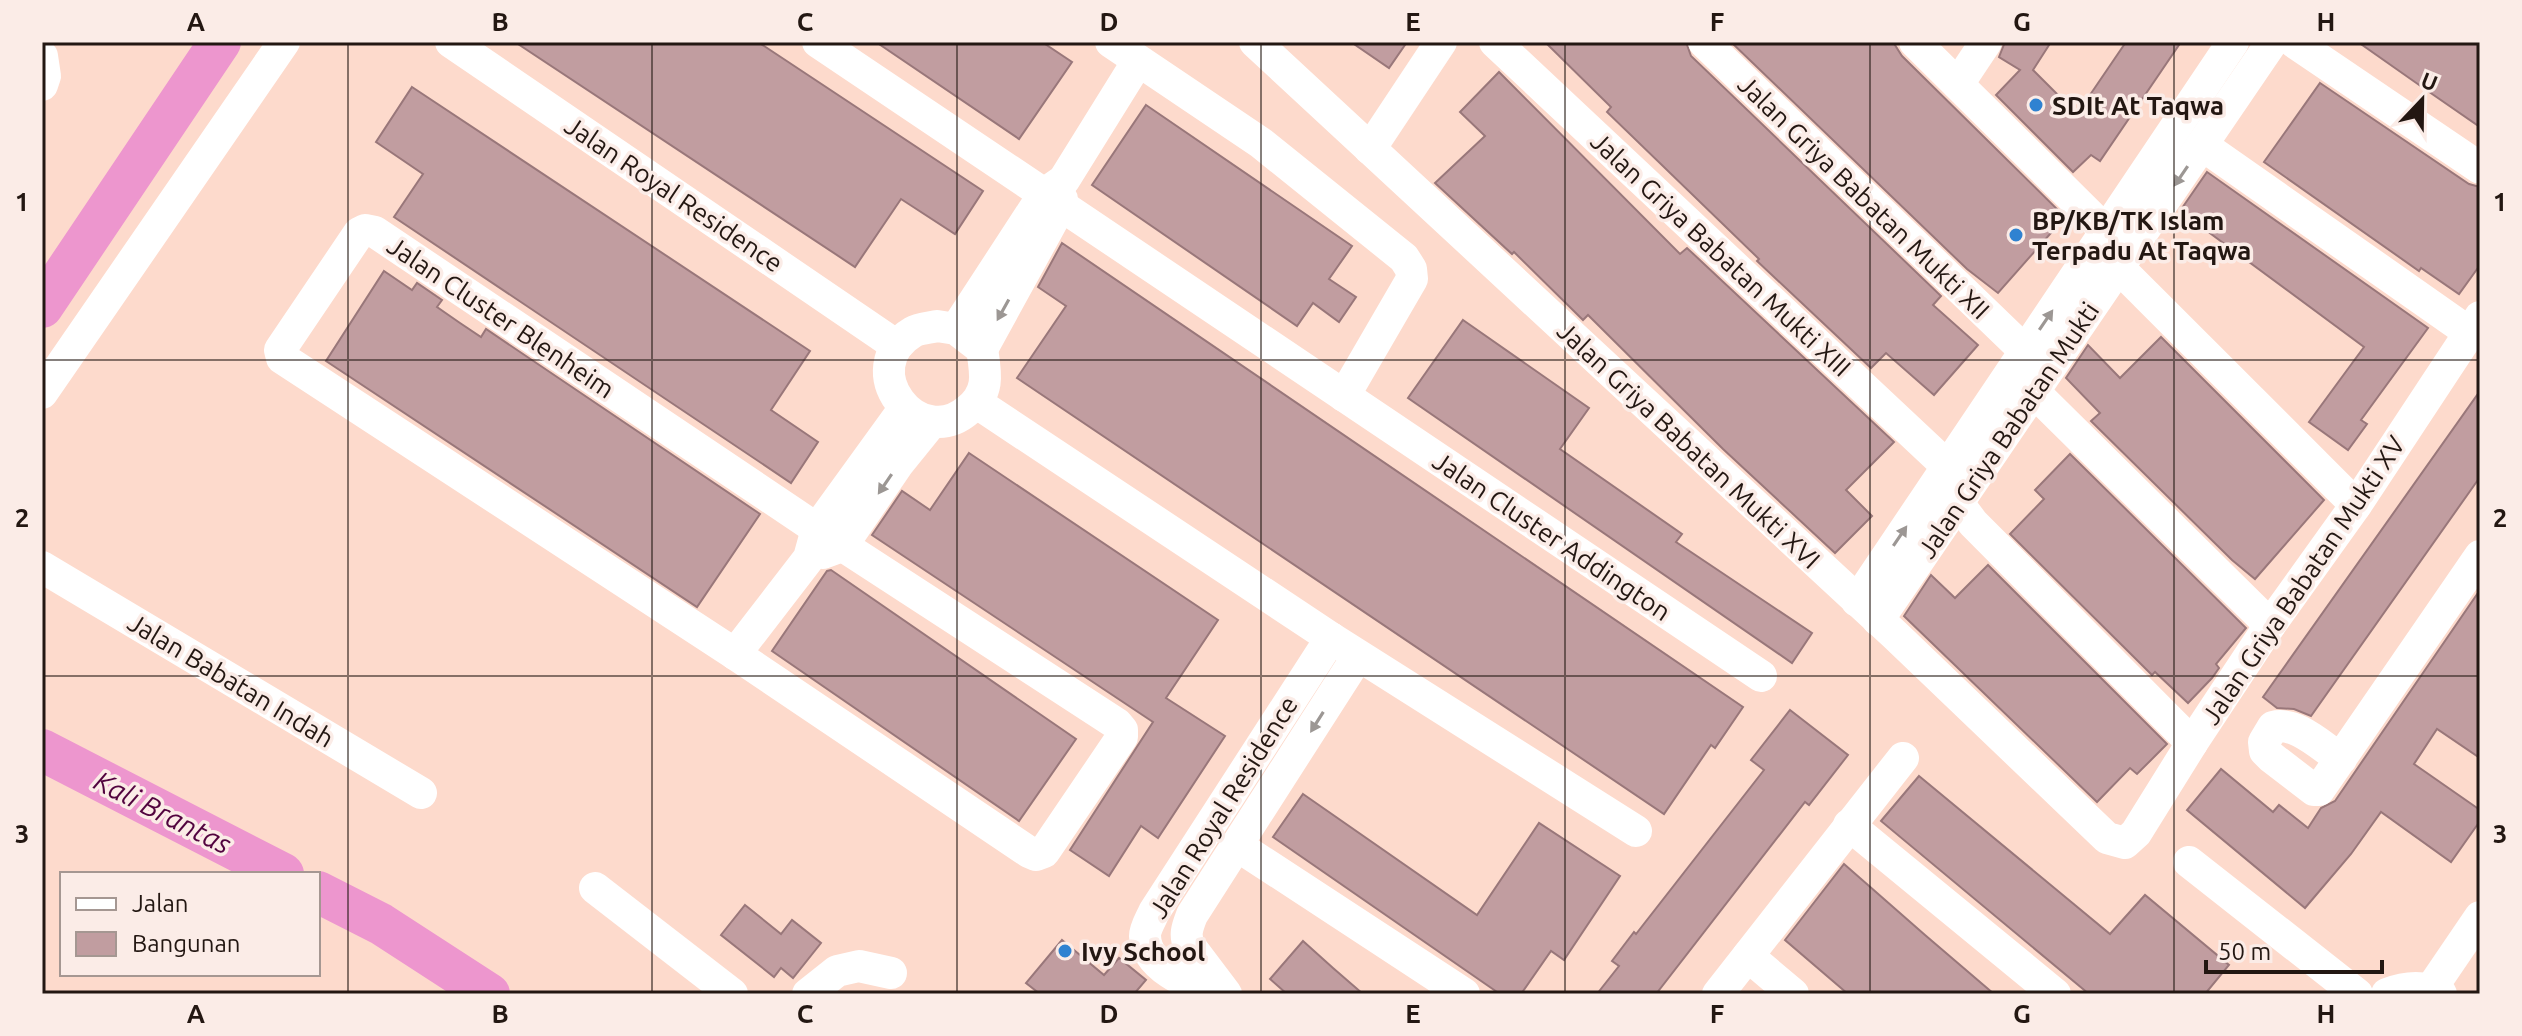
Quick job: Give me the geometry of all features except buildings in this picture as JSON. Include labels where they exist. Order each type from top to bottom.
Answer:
[{"type":"street","points":[[42,393],[284,42]]},
{"type":"street","name":"Jalan Royal Residence","points":[[451,42],[897,346]]},
{"type":"street","name":"Jalan Cluster Addington","points":[[818,42],[1056,193],[1344,396],[1761,676]]},
{"type":"street","points":[[1111,42],[1261,143],[1404,258],[1411,269],[1412,279],[1344,396]]},
{"type":"street","points":[[1370,149],[1441,42]]},
{"type":"street","name":"Jalan Griya Babatan Mukti XIII","points":[[1495,42],[1947,466]]},
{"type":"street","name":"Jalan Griya Babatan Mukti XII","points":[[1704,42],[2025,351]]},
{"type":"street","points":[[1915,42],[2107,230],[2123,261],[2356,505]]},
{"type":"street","points":[[1958,84],[1986,42]]},
{"type":"street","name":"Jalan Griya Babatan Mukti","points":[[1868,610],[1947,466],[2233,42]]},
{"type":"street","name":"Jalan Griya Babatan Mukti","points":[[1868,610],[1958,503],[2272,42]]},
{"type":"street","points":[[2294,42],[2480,168]]},
{"type":"street","name":"Jalan Griya Babatan Mukti XVI","points":[[1258,43],[1868,610],[2107,838],[2125,843]]},
{"type":"street","points":[[42,56],[45,76],[42,85]]},
{"type":"street","points":[[956,329],[1056,193],[1138,61]]},
{"type":"street","points":[[2202,145],[2475,325]]},
{"type":"street","points":[[982,349],[956,329],[937,326],[914,331],[897,346],[889,368],[891,391],[918,416],[956,420],[977,403],[987,379],[982,349],[1056,193]]},
{"type":"street","name":"Jalan Cluster Blenheim","points":[[365,230],[375,232],[823,544],[1117,724],[1122,730],[1122,737],[1044,852],[1036,855],[735,654],[282,358],[280,350],[359,233],[365,230]]},
{"type":"street","name":"Jalan Griya Babatan Mukti XV","points":[[2125,843],[2136,833],[2270,625],[2356,505],[2475,325]]},
{"type":"street","points":[[2034,392],[2270,625]]},
{"type":"street","points":[[977,403],[1358,656],[1636,831]]},
{"type":"street","points":[[735,654],[823,544],[898,464],[918,416]]},
{"type":"street","points":[[1958,503],[1973,523],[2192,743]]},
{"type":"street","points":[[2341,759],[2480,556]]},
{"type":"street","name":"Jalan Babatan Indah","points":[[42,567],[421,793]]},
{"type":"street","name":"Jalan Royal Residence","points":[[1215,994],[1159,965],[1148,952],[1145,933],[1154,912],[1331,638]]},
{"type":"street","name":"Jalan Royal Residence","points":[[1226,994],[1185,937],[1192,915],[1358,656]]},
{"type":"street","points":[[1718,994],[1903,758]]},
{"type":"street","points":[[1849,825],[2055,994]]},
{"type":"street","name":"Jalan Royal Residence","points":[[1238,846],[1464,994]]},
{"type":"street","points":[[2189,862],[2357,994]]},
{"type":"street","points":[[595,888],[732,994]]},
{"type":"street","points":[[2387,994],[2410,987],[2436,992],[2480,917]]},
{"type":"street","points":[[1748,956],[1793,994]]},
{"type":"street","points":[[808,994],[837,971],[859,966],[891,973]]},
{"type":"waterway","points":[[42,307],[220,42]]},
{"type":"waterway","name":"Kali Brantas","points":[[42,750],[279,872]]},
{"type":"waterway","name":"Kali Brantas","points":[[320,893],[381,924],[489,994]]},
{"type":"place","name":"SDIt At Taqwa","points":[[2036,105]]},
{"type":"place","name":"BP/KB/TK Islam Terpadu At Taqwa","points":[[2016,235]]},
{"type":"place","name":"Ivy School","points":[[1065,951]]}]
